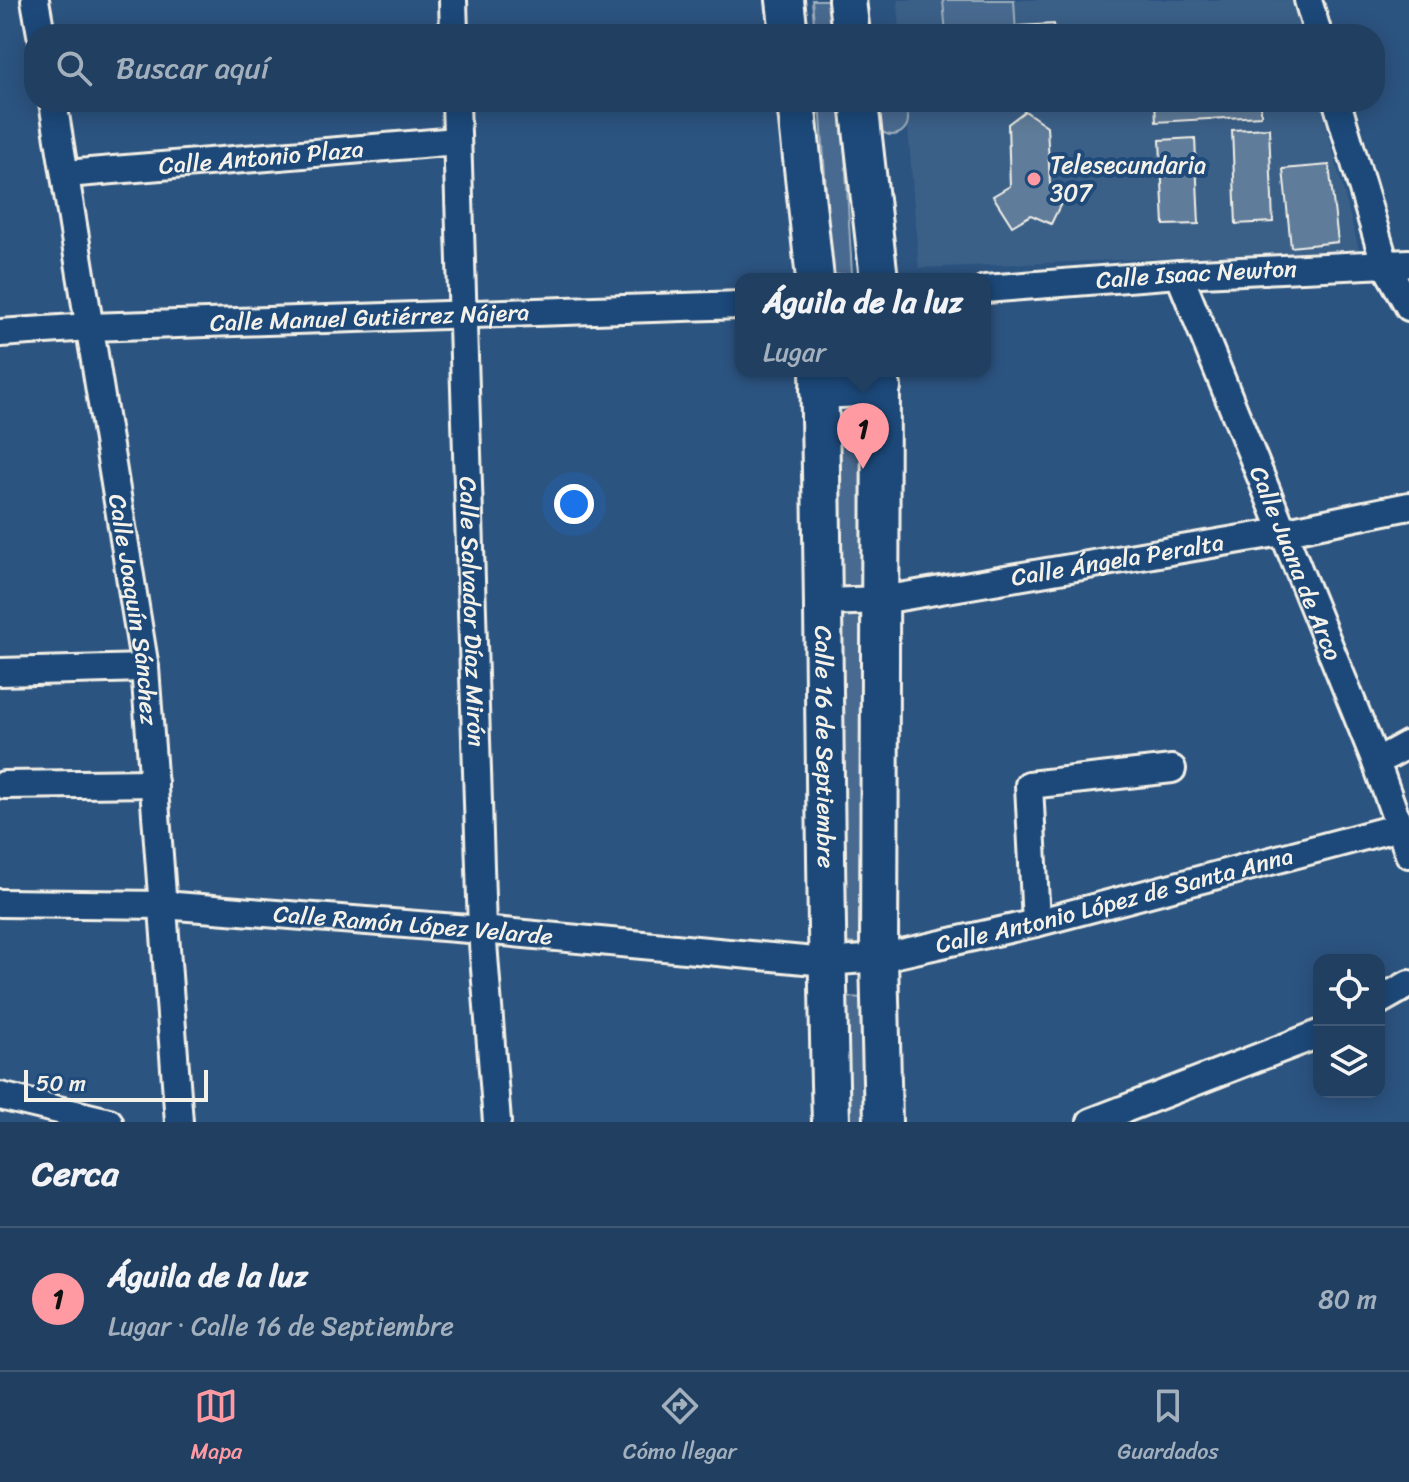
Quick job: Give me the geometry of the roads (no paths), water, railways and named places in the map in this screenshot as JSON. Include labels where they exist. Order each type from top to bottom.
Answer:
[{"type":"street","points":[[35,0],[39,24]]},
{"type":"street","points":[[453,0],[454,24]]},
{"type":"street","points":[[785,0],[788,24]]},
{"type":"street","points":[[847,0],[850,24]]},
{"type":"street","points":[[1308,0],[1315,24]]},
{"type":"street","name":"Calle Joaquín Sánchez","points":[[55,112],[145,668],[184,1121]]},
{"type":"street","name":"Calle Salvador Díaz Mirón","points":[[456,112],[482,930],[497,1122]]},
{"type":"street","points":[[797,112],[814,273]]},
{"type":"street","points":[[860,112],[878,273]]},
{"type":"street","points":[[1341,112],[1397,263],[1409,307]]},
{"type":"street","name":"Calle Antonio Plaza","points":[[66,174],[457,141]]},
{"type":"street","name":"Calle Isaac Newton","points":[[991,289],[1179,274],[1397,263]]},
{"type":"street","name":"Calle Juana de Arco","points":[[1179,274],[1376,762],[1409,854]]},
{"type":"street","name":"Calle Manuel Gutiérrez Nájera","points":[[0,333],[90,327],[735,305]]},
{"type":"street","points":[[819,380],[882,379],[879,958],[883,1122]]},
{"type":"street","name":"Calle 16 de Septiembre","points":[[819,380],[825,602],[826,962],[831,1122]]},
{"type":"street","name":"Calle Ángela Peralta","points":[[825,602],[882,600],[1282,532],[1409,506]]},
{"type":"street","points":[[0,672],[145,668]]},
{"type":"street","points":[[1376,762],[1409,744]]},
{"type":"street","points":[[1036,923],[1029,785],[1172,769]]},
{"type":"street","points":[[4,785],[154,783]]},
{"type":"street","name":"Calle Antonio López de Santa Anna","points":[[826,962],[879,958],[1036,923],[1399,827]]},
{"type":"street","name":"Calle Ramón López Velarde","points":[[0,903],[163,905],[482,930],[826,962]]},
{"type":"street","points":[[1385,998],[1409,984]]},
{"type":"street","points":[[1091,1122],[1313,1036]]},
{"type":"street","points":[[0,1096],[109,1122]]},
{"type":"place","name":"Telesecundaria 307","points":[[1034,179]]},
{"type":"place","name":"Águila de la luz","points":[[863,469]]}]
